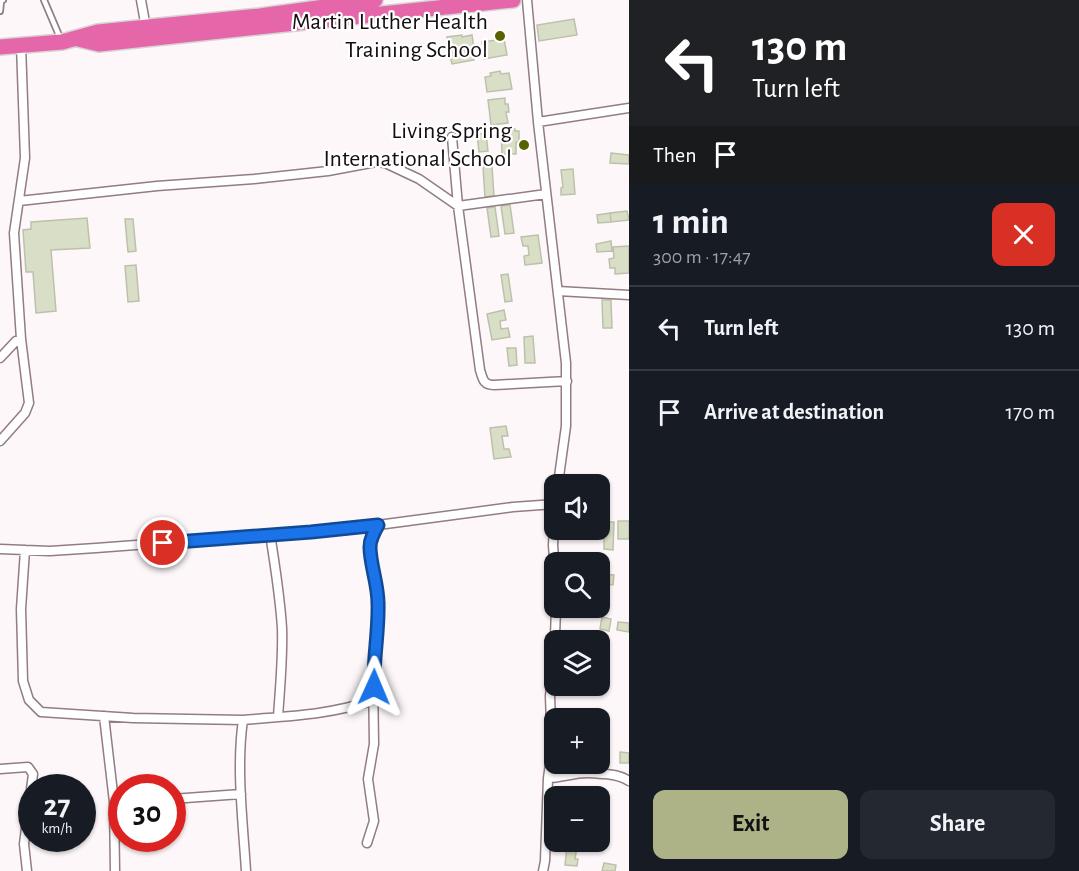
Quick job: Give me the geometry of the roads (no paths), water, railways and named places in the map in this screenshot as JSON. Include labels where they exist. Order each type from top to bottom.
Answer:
[{"type":"highway","points":[[0,47],[70,40],[98,32],[260,16],[354,1],[375,0]]},
{"type":"highway","points":[[70,40],[99,44],[513,0]]},
{"type":"street","points":[[141,0],[146,28]]},
{"type":"street","points":[[527,0],[567,381],[566,426],[559,474]]},
{"type":"street","points":[[0,439],[25,413],[29,403],[21,339],[14,233],[25,158],[21,45]]},
{"type":"street","points":[[538,122],[629,108]]},
{"type":"street","points":[[452,137],[458,206],[483,382],[494,386],[567,381]]},
{"type":"street","points":[[19,201],[157,186],[254,180],[328,171],[376,162],[386,163],[419,179],[458,206],[546,194]]},
{"type":"street","points":[[558,291],[629,295]]},
{"type":"street","points":[[0,358],[16,341],[21,339]]},
{"type":"street","points":[[0,549],[50,551],[311,532],[544,505]]},
{"type":"street","points":[[367,843],[374,821],[368,779],[374,744],[374,649],[378,605],[378,588],[370,549],[371,539],[378,525]]},
{"type":"street","points":[[270,534],[282,626],[278,717]]},
{"type":"street","points":[[25,550],[21,609],[23,681],[29,700],[41,712],[133,718],[243,720],[306,716],[374,700]]},
{"type":"street","points":[[543,871],[548,778],[552,750],[550,696],[556,618]]},
{"type":"street","points":[[104,716],[113,774]]},
{"type":"street","points":[[243,720],[241,794],[246,871]]},
{"type":"street","points":[[0,769],[28,767],[33,774],[24,844],[27,871]]},
{"type":"street","points":[[548,778],[586,773],[617,775],[629,781]]},
{"type":"street","points":[[186,798],[241,794]]},
{"type":"street","points":[[115,871],[116,852]]},
{"type":"lane","points":[[0,11],[3,0]]},
{"type":"lane","points":[[44,0],[70,40]]},
{"type":"place","name":"Martin Luther Health Training School","points":[[500,36]]},
{"type":"place","name":"Living Spring International School","points":[[524,145]]}]
